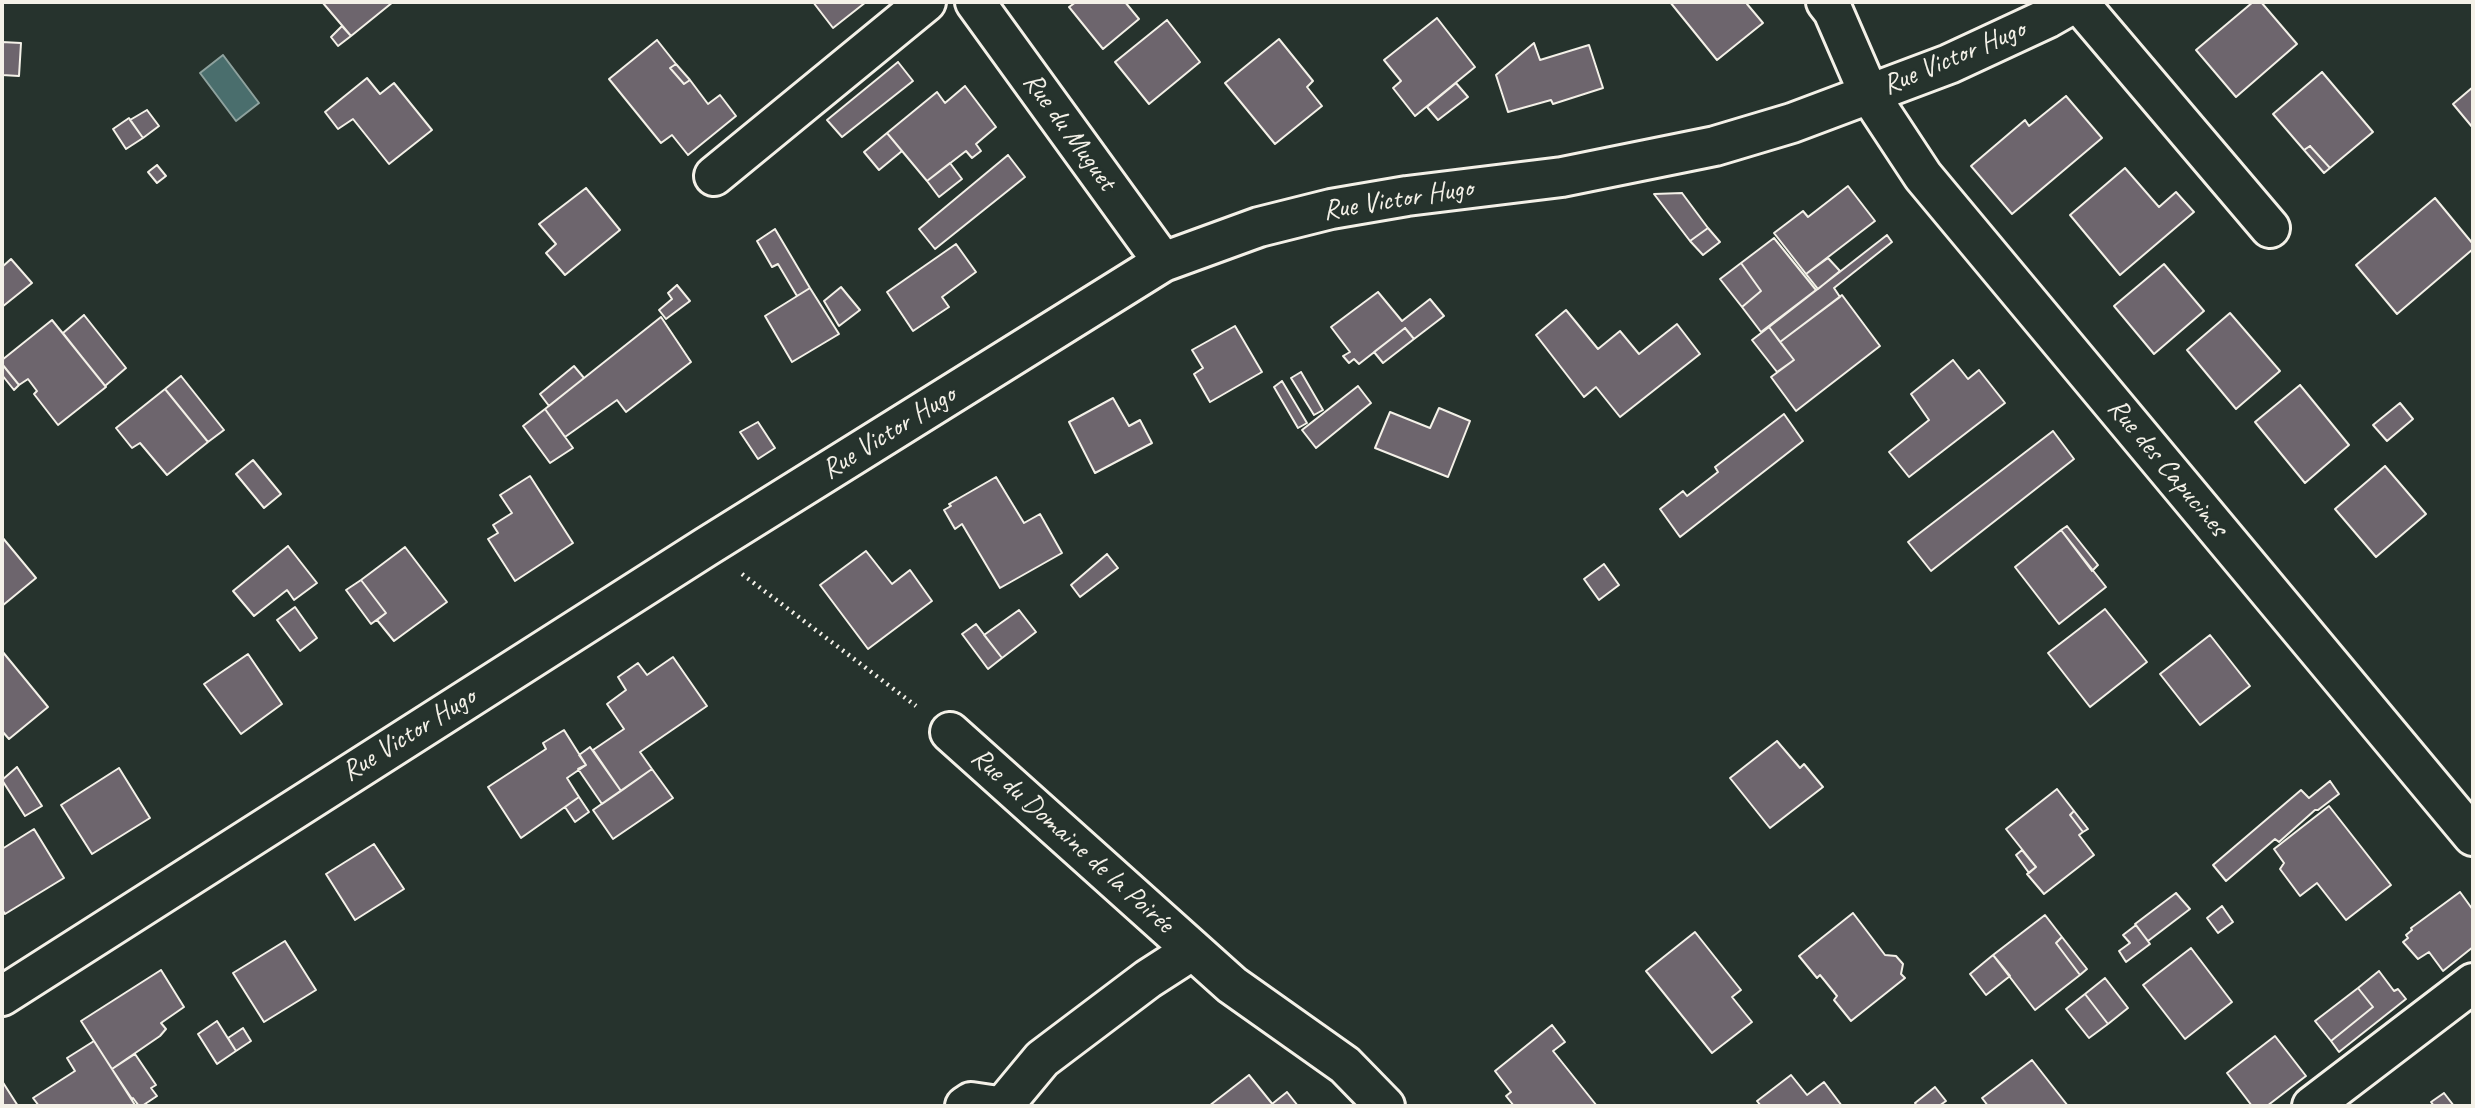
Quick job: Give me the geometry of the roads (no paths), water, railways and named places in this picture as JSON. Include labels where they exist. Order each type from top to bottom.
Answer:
[{"type":"street","points":[[714,176],[926,2]]},
{"type":"street","name":"Rue du Muguet","points":[[975,2],[1163,262]]},
{"type":"street","name":"Rue Victor Hugo","points":[[1826,2],[1833,11],[1868,94]]},
{"type":"street","points":[[2077,2],[2270,228]]},
{"type":"street","name":"Rue Victor Hugo","points":[[2,996],[706,547],[1163,262],[1259,228],[1331,209],[1407,196],[1562,177],[1715,146],[1792,123],[1949,64],[2077,2]]},
{"type":"street","name":"Rue des Capucines","points":[[1868,94],[1923,176],[2473,836]]},
{"type":"street","name":"Rue du Domaine de la Poirée","points":[[950,732],[1232,985],[1345,1065],[1385,1106]]},
{"type":"street","name":"Rue du Domaine de la Poirée","points":[[1003,1106],[1042,1059],[1149,979],[1193,950]]},
{"type":"street","points":[[2312,1106],[2473,983]]},
{"type":"street","points":[[965,1106],[971,1101],[998,1106]]},
{"type":"water","points":[[223,55],[259,103],[236,121],[200,73]]}]
